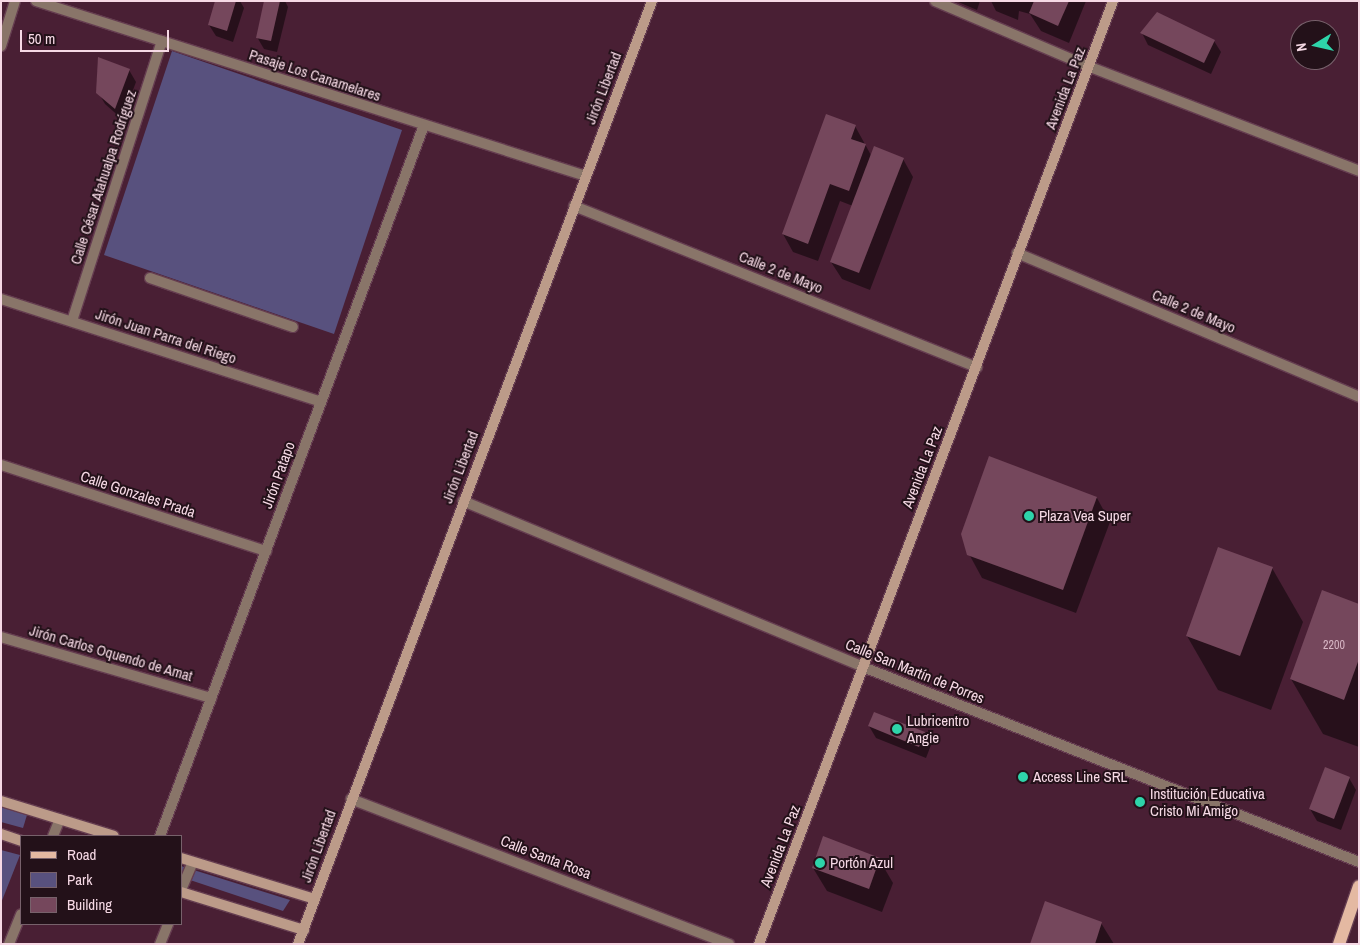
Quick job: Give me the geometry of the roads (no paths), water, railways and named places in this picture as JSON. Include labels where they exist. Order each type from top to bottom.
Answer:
[{"type":"main road","points":[[1339,944],[1359,886]]},
{"type":"street","points":[[1,46],[15,1]]},
{"type":"street","name":"Pasaje Los Canamelares","points":[[36,1],[586,176]]},
{"type":"street","name":"Jirón Libertad","points":[[298,944],[652,1]]},
{"type":"street","points":[[935,1],[1090,67],[1359,171]]},
{"type":"street","name":"Avenida La Paz","points":[[760,944],[1017,253],[1090,67],[1113,1]]},
{"type":"street","name":"Calle César Atahualpa Rodríguez","points":[[72,321],[162,41]]},
{"type":"street","name":"Jirón Patapo","points":[[160,835],[424,125]]},
{"type":"street","name":"Calle 2 de Mayo","points":[[574,206],[976,367]]},
{"type":"street","name":"Calle 2 de Mayo","points":[[1017,253],[1359,397]]},
{"type":"street","points":[[150,278],[293,328]]},
{"type":"street","name":"Jirón Juan Parra del Riego","points":[[1,299],[321,402]]},
{"type":"street","name":"Calle Gonzales Prada","points":[[1,465],[266,551]]},
{"type":"street","name":"Calle San Martín de Porres","points":[[463,501],[863,667],[1359,862]]},
{"type":"street","name":"Jirón Carlos Oquendo de Amat","points":[[1,637],[211,698]]},
{"type":"street","name":"Calle Santa Rosa","points":[[351,799],[729,944]]},
{"type":"street","points":[[1,801],[111,835]]},
{"type":"street","points":[[52,835],[60,819]]},
{"type":"street","points":[[1,834],[20,841]]},
{"type":"street","points":[[182,858],[315,899]]},
{"type":"street","points":[[182,889],[193,862]]},
{"type":"street","points":[[182,891],[304,930]]},
{"type":"street","points":[[9,944],[20,916]]},
{"type":"street","points":[[160,944],[168,925]]},
{"type":"place","name":"Plaza Vea Super","points":[[1029,516]]},
{"type":"place","name":"Lubricentro Angie","points":[[897,729]]},
{"type":"place","name":"Access Line SRL","points":[[1023,777]]},
{"type":"place","name":"Institución Educativa Cristo Mi Amigo","points":[[1140,802]]},
{"type":"place","name":"Portón Azul","points":[[820,863]]}]
